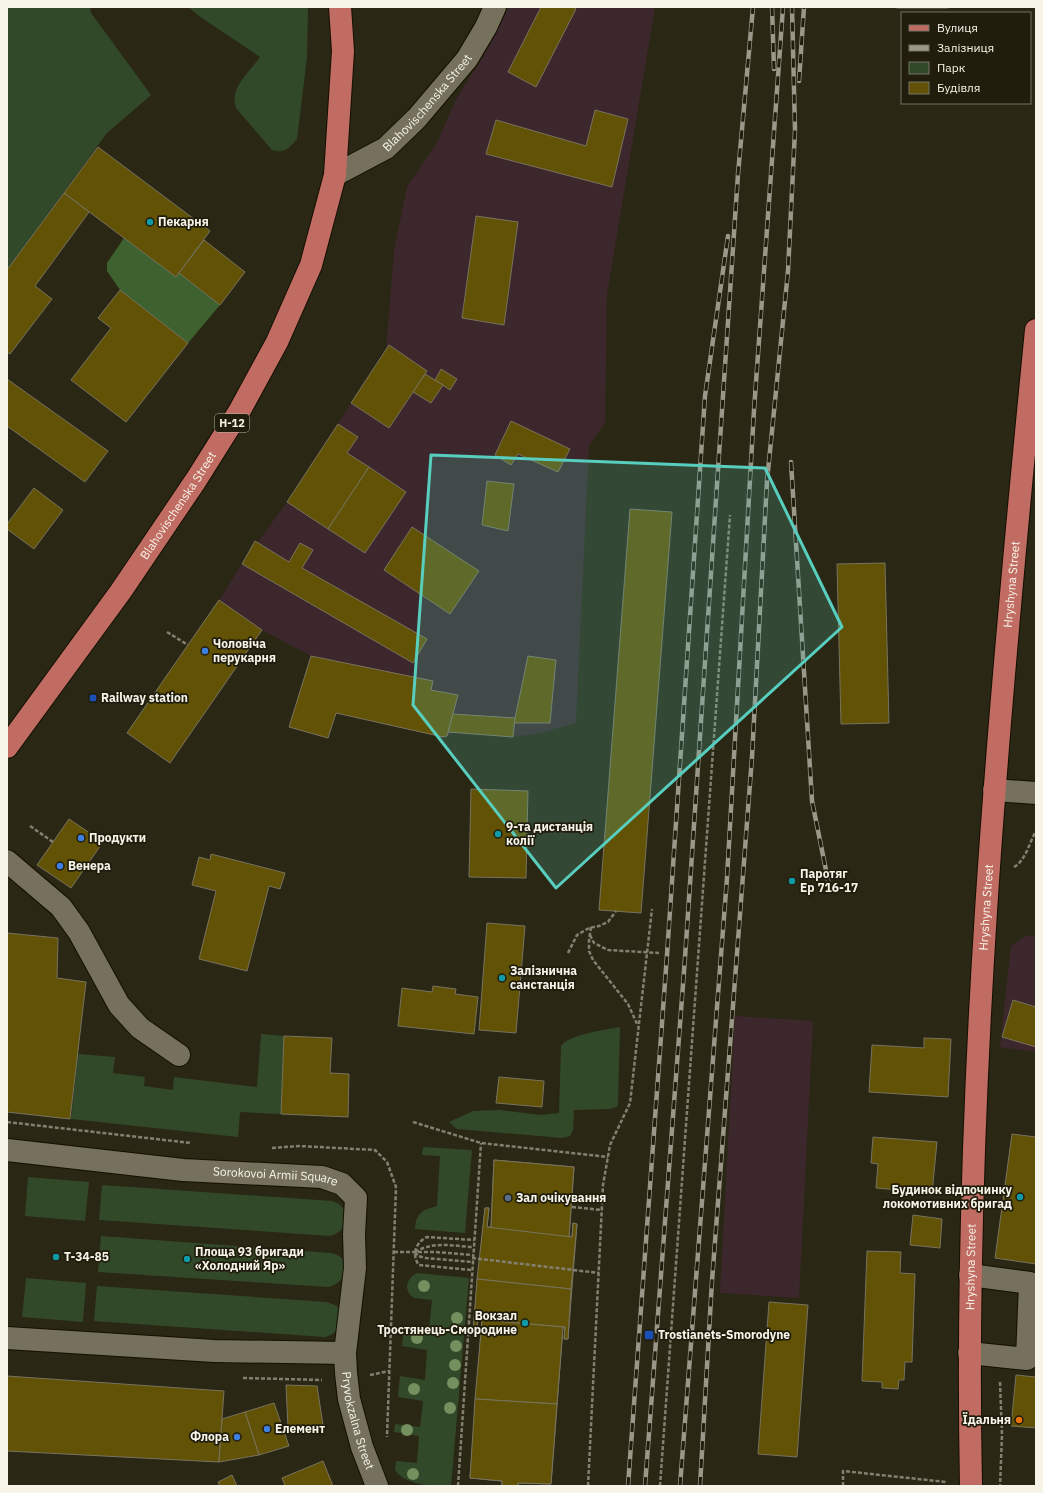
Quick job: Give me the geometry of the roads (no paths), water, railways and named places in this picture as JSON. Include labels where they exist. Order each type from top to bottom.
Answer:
[{"type":"main road","name":"Blahovischenska Street","points":[[7,747],[121,591],[193,484],[240,410],[277,342],[311,265],[335,175],[343,51],[340,7]]},
{"type":"main road","name":"Hryshyna Street","points":[[970,1485],[970,1275],[973,1155],[983,944],[1003,673],[1036,330]]},
{"type":"street","name":"Blahovischenska Street","points":[[335,175],[386,148],[417,118],[467,59],[486,27],[495,7]]},
{"type":"street","points":[[994,790],[1036,793]]},
{"type":"street","points":[[7,861],[61,907],[79,932],[119,1005],[140,1028],[179,1055]]},
{"type":"street","name":"Sorokovoi Armii Square","points":[[7,1150],[183,1170],[322,1177],[342,1184],[356,1198],[354,1234],[355,1268],[345,1354]]},
{"type":"street","points":[[969,1353],[1027,1359],[1030,1283],[970,1275]]},
{"type":"street","points":[[7,1338],[198,1350],[345,1354]]},
{"type":"street","name":"Pryvokzalna Street","points":[[345,1354],[349,1399],[362,1447],[377,1486]]},
{"type":"railway","points":[[645,1486],[685,958],[738,174],[753,7]]},
{"type":"railway","points":[[772,7],[774,69]]},
{"type":"railway","points":[[680,1486],[727,878],[754,410],[783,7]]},
{"type":"railway","points":[[700,1486],[712,1281],[752,757],[767,481],[788,271],[795,130],[792,7]]},
{"type":"railway","points":[[799,81],[804,7]]},
{"type":"railway","points":[[628,1486],[667,955],[705,396],[728,236]]},
{"type":"railway","points":[[791,462],[812,801],[829,885]]},
{"type":"place","name":"Пекарня","points":[[150,222]]},
{"type":"place","name":"Чоловіча перукарня","points":[[205,651]]},
{"type":"place","name":"Railway station","points":[[93,698]]},
{"type":"place","name":"9-та дистанція колії","points":[[498,834]]},
{"type":"place","name":"Продукти","points":[[81,838]]},
{"type":"place","name":"Венера","points":[[60,866]]},
{"type":"place","name":"Паротяг Ер 716-17","points":[[792,881]]},
{"type":"place","name":"Залізнична санстанція","points":[[502,978]]},
{"type":"place","name":"Будинок відпочинку локомотивних бригад","points":[[1020,1197]]},
{"type":"place","name":"Зал очікування","points":[[508,1198]]},
{"type":"place","name":"Т-34-85","points":[[56,1257]]},
{"type":"place","name":"Площа 93 бригади «Холодний Яр»","points":[[187,1259]]},
{"type":"place","name":"Вокзал Тростянець-Смородине","points":[[525,1323]]},
{"type":"place","name":"Trostianets-Smorodyne","points":[[649,1335]]},
{"type":"place","name":"Їдальня","points":[[1019,1420]]},
{"type":"place","name":"Елемент","points":[[267,1429]]},
{"type":"place","name":"Флора","points":[[237,1437]]}]
